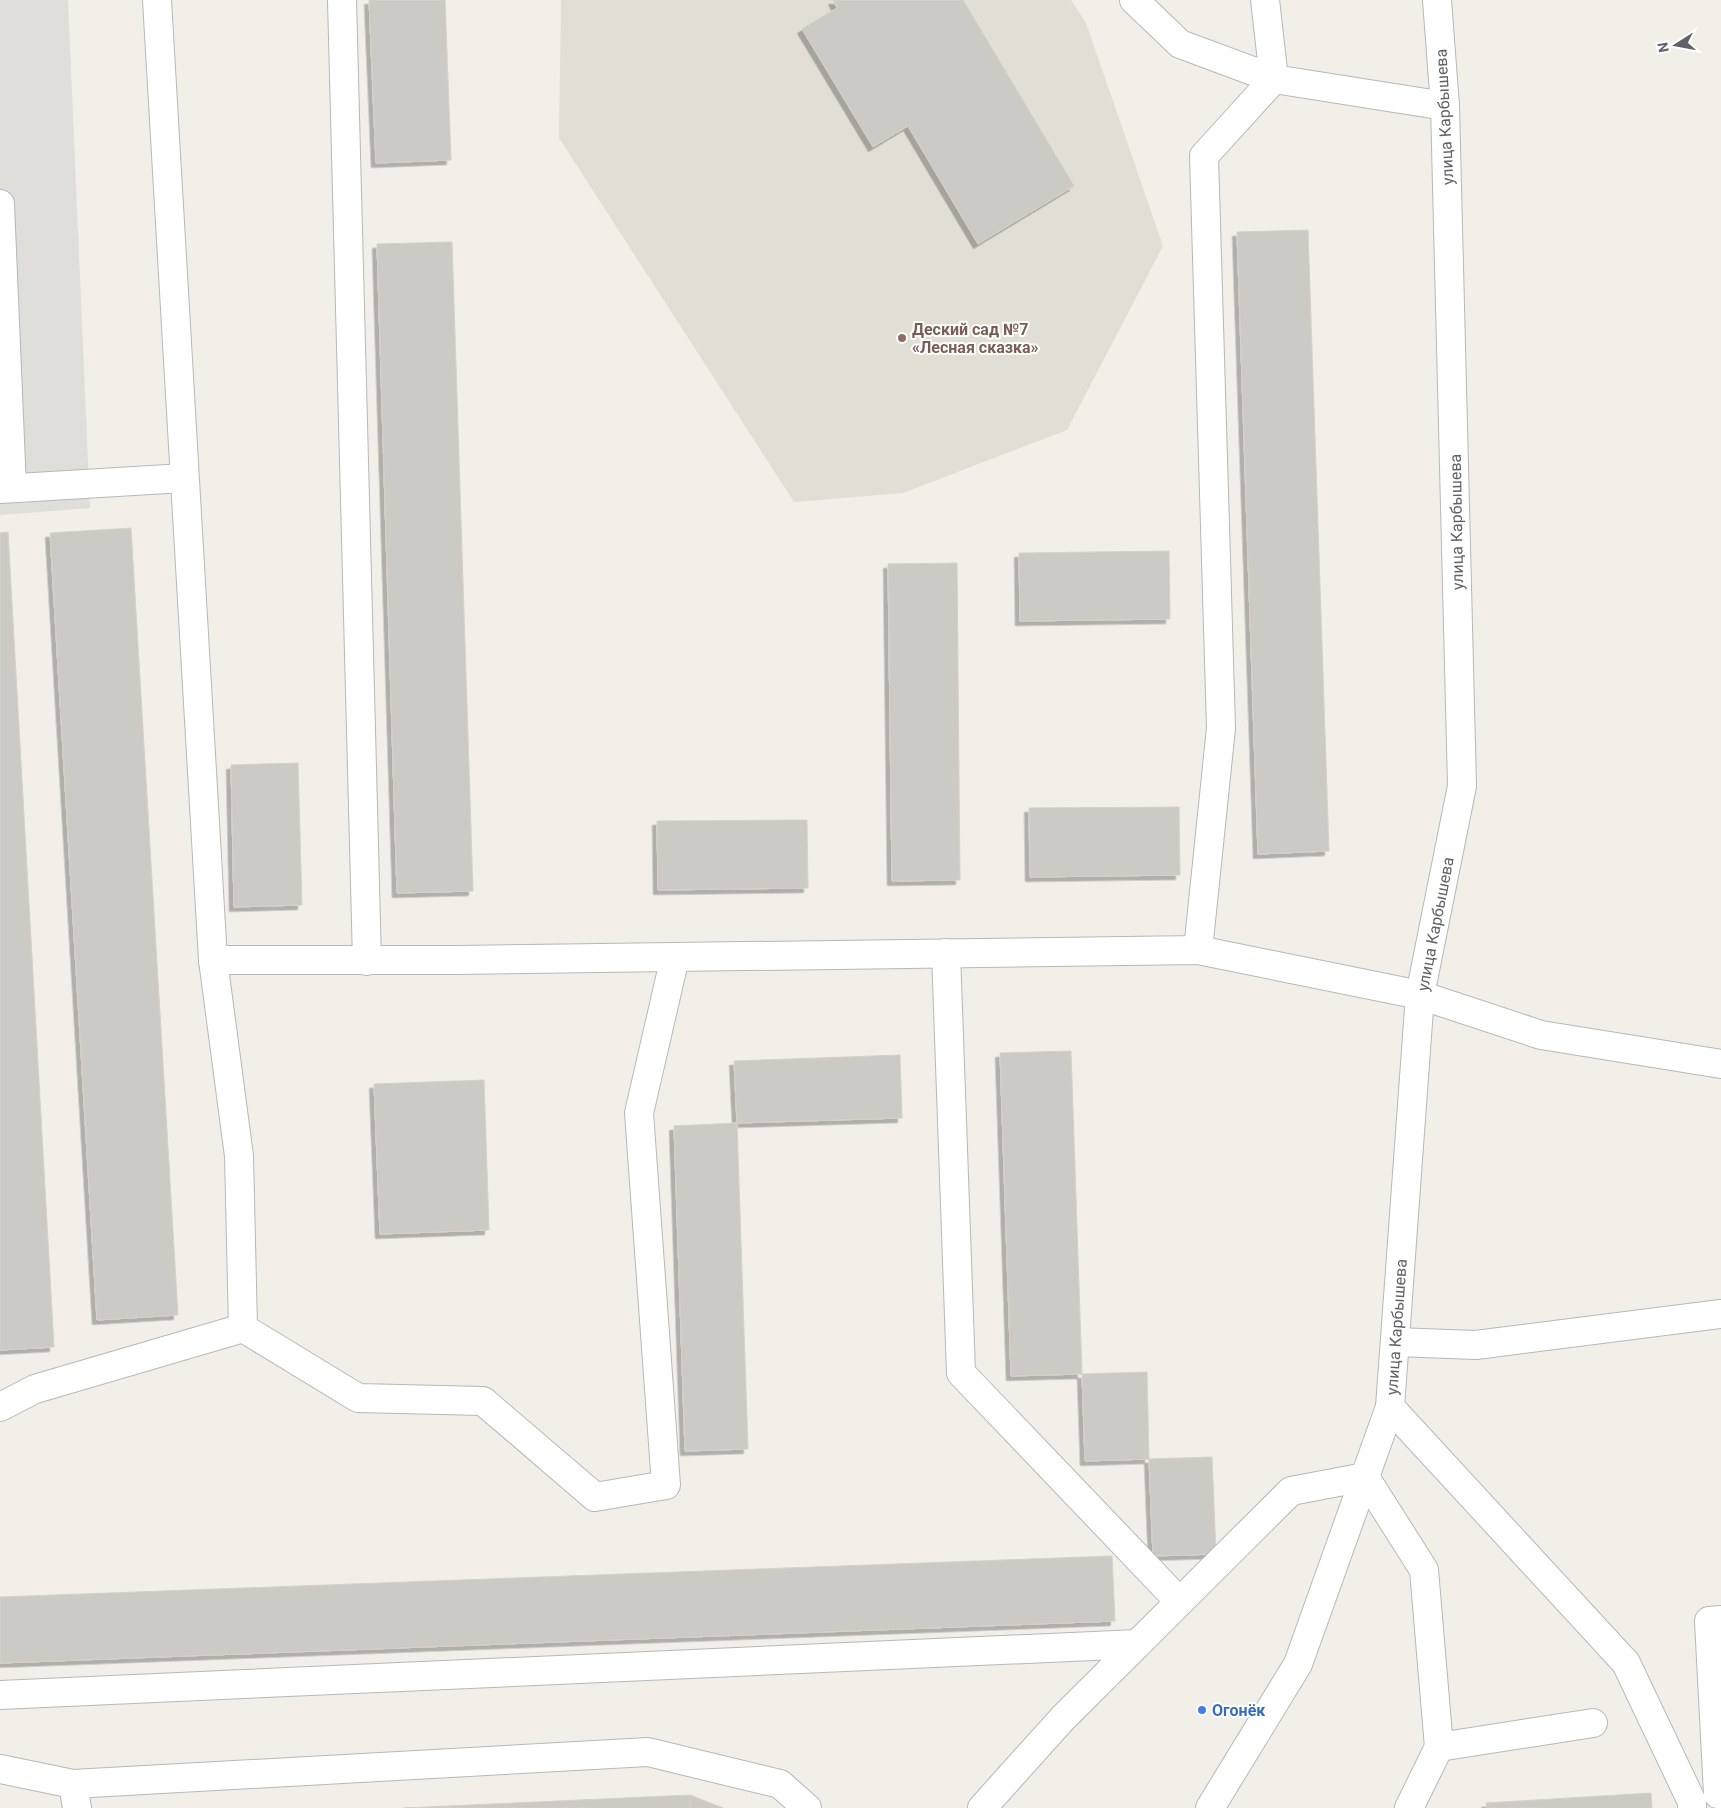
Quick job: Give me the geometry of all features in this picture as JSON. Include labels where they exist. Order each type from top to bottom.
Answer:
[{"type":"street","points":[[157,0],[212,960],[239,1156],[243,1328]]},
{"type":"street","points":[[342,0],[367,961]]},
{"type":"street","points":[[1134,0],[1180,44],[1274,79],[1445,106]]},
{"type":"street","points":[[1198,950],[1220,728],[1204,156],[1274,79],[1264,0]]},
{"type":"street","name":"улица Карбышева","points":[[1210,1808],[1298,1664],[1390,1407],[1420,995],[1462,786],[1445,106],[1437,0]]},
{"type":"street","points":[[0,204],[6,488],[184,478]]},
{"type":"street","points":[[212,960],[367,961],[1198,950],[1420,995],[1541,1035],[1721,1064]]},
{"type":"street","points":[[946,954],[961,1373],[1179,1602]]},
{"type":"street","points":[[0,1407],[36,1389],[243,1328],[358,1398],[483,1401],[595,1497],[666,1485],[639,1113],[674,957]]},
{"type":"street","points":[[1395,1342],[1476,1345],[1721,1314]]},
{"type":"street","points":[[1390,1407],[1626,1663],[1692,1802],[1692,1808]]},
{"type":"street","points":[[982,1808],[1063,1718],[1290,1491],[1365,1477],[1424,1570],[1439,1747],[1409,1808]]},
{"type":"street","points":[[1721,1620],[1709,1621],[1718,1794],[1721,1794]]},
{"type":"street","points":[[0,1695],[1137,1644]]},
{"type":"street","points":[[1439,1747],[1592,1723]]},
{"type":"street","points":[[0,1769],[75,1796],[648,1752],[780,1784],[807,1808]]},
{"type":"shaded area","points":[[0,0],[68,0],[90,508],[0,515]]},
{"type":"shaded area","name":"Деский сад №7 «Лесная сказка»","points":[[561,0],[1071,0],[1086,23],[1163,246],[1067,430],[903,493],[794,502],[559,138]]},
{"type":"building","points":[[369,0],[445,0],[451,160],[376,163]]},
{"type":"building","points":[[833,0],[963,0],[1074,186],[978,244],[908,126],[873,147],[802,29],[837,8]]},
{"type":"building","points":[[1308,230],[1329,851],[1258,854],[1237,232]]},
{"type":"building","points":[[452,242],[473,891],[397,893],[377,244]]},
{"type":"building","points":[[131,528],[178,1315],[97,1320],[50,533]]},
{"type":"building","points":[[8,532],[54,1347],[0,1350],[0,533]]},
{"type":"building","points":[[1169,551],[1170,619],[1020,621],[1019,553]]},
{"type":"building","points":[[957,563],[960,880],[892,881],[888,564]]},
{"type":"building","points":[[298,763],[302,905],[234,907],[231,765]]},
{"type":"building","points":[[1179,807],[1180,875],[1030,877],[1029,808]]},
{"type":"building","points":[[807,820],[808,888],[658,890],[657,821]]},
{"type":"building","points":[[1071,1051],[1082,1374],[1011,1376],[1000,1053]]},
{"type":"building","points":[[900,1055],[902,1118],[737,1123],[734,1061]]},
{"type":"building","points":[[484,1080],[489,1230],[380,1234],[374,1084]]},
{"type":"building","points":[[737,1123],[748,1449],[685,1451],[674,1126]]},
{"type":"building","points":[[1147,1372],[1149,1459],[1085,1461],[1082,1374]]},
{"type":"building","points":[[1212,1457],[1216,1554],[1153,1556],[1149,1459]]},
{"type":"building","points":[[1112,1556],[1115,1621],[0,1663],[0,1597]]},
{"type":"building","points":[[1651,1793],[1652,1808],[1487,1808],[1486,1803]]},
{"type":"building","points":[[690,1795],[723,1808],[690,1808]]},
{"type":"building","points":[[690,1795],[690,1808],[404,1808]]},
{"type":"place","name":"Деский сад №7 «Лесная сказка»","points":[[902,338]]},
{"type":"place","name":"Огонёк","points":[[1202,1710]]}]
